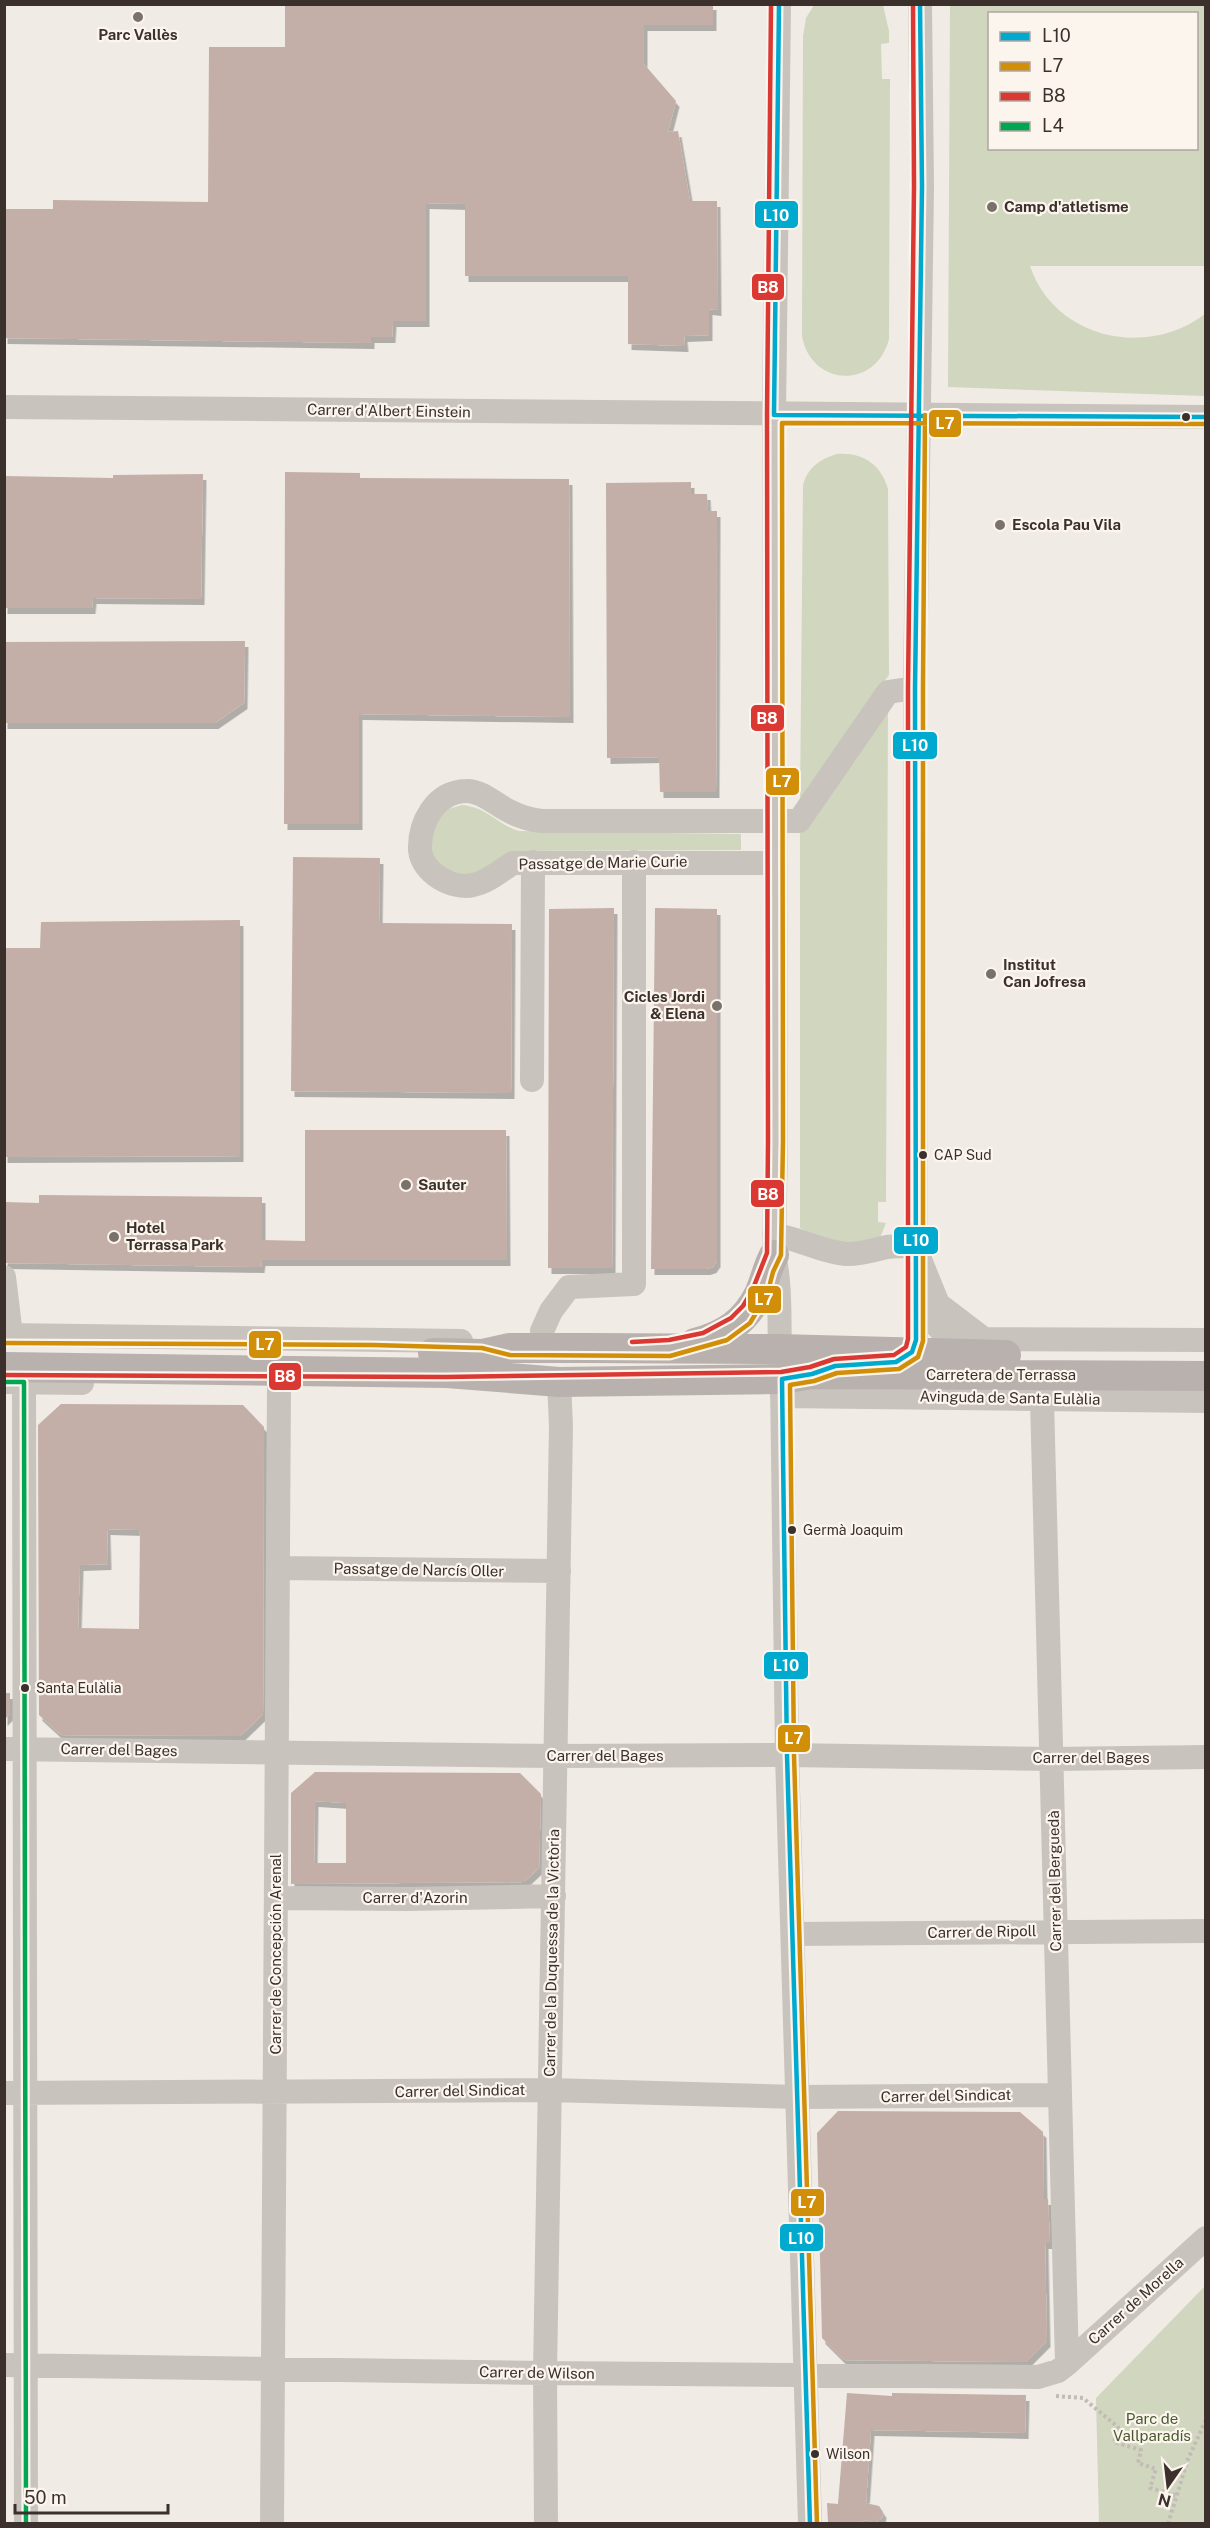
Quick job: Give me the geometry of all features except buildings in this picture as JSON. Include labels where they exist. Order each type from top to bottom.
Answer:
[{"type":"main road","points":[[669,1349],[724,1334],[745,1317],[760,1293],[774,1245]]},
{"type":"main road","name":"Carretera de Terrassa","points":[[7,1340],[483,1354],[510,1348],[778,1349],[987,1355],[1206,1355]]},
{"type":"main road","name":"Carretera de Terrassa","points":[[11,1377],[447,1373],[559,1382],[782,1388],[814,1385],[1206,1376]]},
{"type":"street","points":[[779,4],[774,415],[774,1245],[777,1270],[778,1349],[782,1388],[787,1755],[810,2523]]},
{"type":"street","points":[[814,1385],[835,1366],[896,1362],[912,1352],[916,1340],[915,688],[922,187],[920,4]]},
{"type":"street","name":"Carrer d'Albert Einstein","points":[[4,407],[1206,417]]},
{"type":"street","name":"Passatge de Marie Curie","points":[[775,863],[513,863],[486,880],[471,886],[446,882],[426,865],[420,852],[422,829],[436,803],[465,791],[475,792],[517,815],[542,821],[799,821],[888,692],[915,688]]},
{"type":"street","points":[[532,1080],[533,862]]},
{"type":"street","points":[[542,1331],[550,1311],[569,1287],[634,1284],[634,862]]},
{"type":"street","points":[[774,1245],[790,1236],[833,1252],[845,1254],[861,1254],[888,1247],[915,1246]]},
{"type":"street","points":[[915,1246],[938,1304],[984,1339],[1206,1340]]},
{"type":"street","points":[[4,1276],[7,1340]]},
{"type":"street","points":[[916,1305],[940,1329],[987,1355]]},
{"type":"street","points":[[26,2523],[15,2365],[15,1749],[11,1377],[279,1385],[559,1382]]},
{"type":"street","name":"Carrer de la Duquessa de la Victòria","points":[[546,2523],[545,2373],[559,1571],[559,1382]]},
{"type":"street","name":"Carrer de Concepción Arenal","points":[[272,2523],[279,1385]]},
{"type":"street","name":"Avinguda de Santa Eulàlia","points":[[814,1385],[1041,1399],[1206,1401]]},
{"type":"street","name":"Carrer del Berguedà","points":[[1041,1399],[1067,2364]]},
{"type":"street","name":"Passatge de Narcís Oller","points":[[279,1568],[559,1571]]},
{"type":"street","name":"Carrer del Bages","points":[[15,1749],[556,1756],[787,1755],[1052,1759],[1206,1757]]},
{"type":"street","name":"Carrer d'Azorin","points":[[277,1898],[409,1899],[554,1896]]},
{"type":"street","name":"Carrer de Ripoll","points":[[794,1934],[1206,1931]]},
{"type":"street","name":"Carrer del Sindicat","points":[[15,2094],[275,2094],[549,2090],[798,2097],[1060,2095]]},
{"type":"street","name":"Carrer de Morella","points":[[1067,2364],[1206,2238]]},
{"type":"street","name":"Carrer de Wilson","points":[[15,2365],[1038,2377],[1058,2371],[1067,2364]]},
{"type":"path","points":[[1054,2396],[1083,2398],[1118,2427],[1114,2442],[1141,2450],[1138,2463],[1156,2469],[1150,2488],[1178,2496]]},
{"type":"path","points":[[1168,2523],[1188,2459],[1206,2420]]},
{"type":"green space","points":[[814,5],[883,5],[889,31],[889,43],[881,44],[882,79],[890,79],[889,339],[882,356],[871,367],[858,374],[844,376],[830,373],[818,365],[808,353],[802,336],[803,36],[806,18]]},
{"type":"green space","points":[[950,5],[1205,5],[1205,266],[1030,266],[1042,291],[1060,311],[1081,325],[1105,334],[1131,338],[1157,335],[1182,328],[1205,314],[1205,396],[948,387]]},
{"type":"green space","points":[[837,454],[855,455],[869,461],[881,473],[888,489],[889,675],[800,801],[803,486],[815,465]]},
{"type":"green space","points":[[888,704],[886,1202],[878,1202],[878,1222],[886,1223],[880,1238],[849,1243],[820,1237],[800,1228],[800,832]]},
{"type":"green space","points":[[462,805],[479,809],[519,831],[741,834],[741,850],[515,851],[476,875],[455,874],[442,867],[434,858],[430,846],[431,833],[445,810]]},
{"type":"green space","name":"Parc de Vallparadís","points":[[1205,2286],[1205,2523],[1099,2523],[1096,2398]]},
{"type":"transit line","name":"B8","points":[[632,1342],[669,1340],[703,1333],[731,1318],[743,1306],[752,1291],[767,1253],[767,415],[771,4]]},
{"type":"transit line","name":"L10","points":[[779,4],[774,415],[1206,417]]},
{"type":"transit line","name":"B8","points":[[4,1375],[445,1377],[781,1372],[810,1367],[834,1359],[894,1355],[906,1347],[908,1339],[908,688],[914,187],[913,4]]},
{"type":"transit line","name":"L10","points":[[782,1379],[812,1374],[835,1366],[896,1362],[912,1352],[916,1340],[915,688],[922,187],[920,4]]},
{"type":"transit line","name":"L7","points":[[817,2524],[794,1755],[790,1385],[814,1381],[837,1373],[899,1369],[918,1357],[923,1341],[925,415]]},
{"type":"transit line","name":"L7","points":[[4,1343],[373,1345],[482,1348],[510,1355],[670,1356],[727,1340],[750,1323],[767,1295],[773,1272],[781,1255],[783,1140],[782,423],[1206,424]]},
{"type":"transit line","name":"L10","points":[[782,1379],[787,1755],[810,2524]]},
{"type":"transit line","name":"L4","points":[[4,1382],[24,1382],[26,2524]]},
{"type":"place","name":"Parc Vallès","points":[[138,17]]},
{"type":"place","name":"Camp d'atletisme","points":[[992,207]]},
{"type":"place","name":"Escola Pau Vila","points":[[1000,525]]},
{"type":"place","name":"Institut Can Jofresa","points":[[991,974]]},
{"type":"place","name":"Cicles Jordi & Elena","points":[[717,1006]]},
{"type":"place","name":"CAP Sud","points":[[923,1155]]},
{"type":"place","name":"Sauter","points":[[406,1185]]},
{"type":"place","name":"Hotel Terrassa Park","points":[[114,1237]]},
{"type":"place","name":"Germà Joaquim","points":[[792,1530]]},
{"type":"place","name":"Santa Eulàlia","points":[[25,1688]]},
{"type":"place","name":"Wilson","points":[[815,2454]]}]
